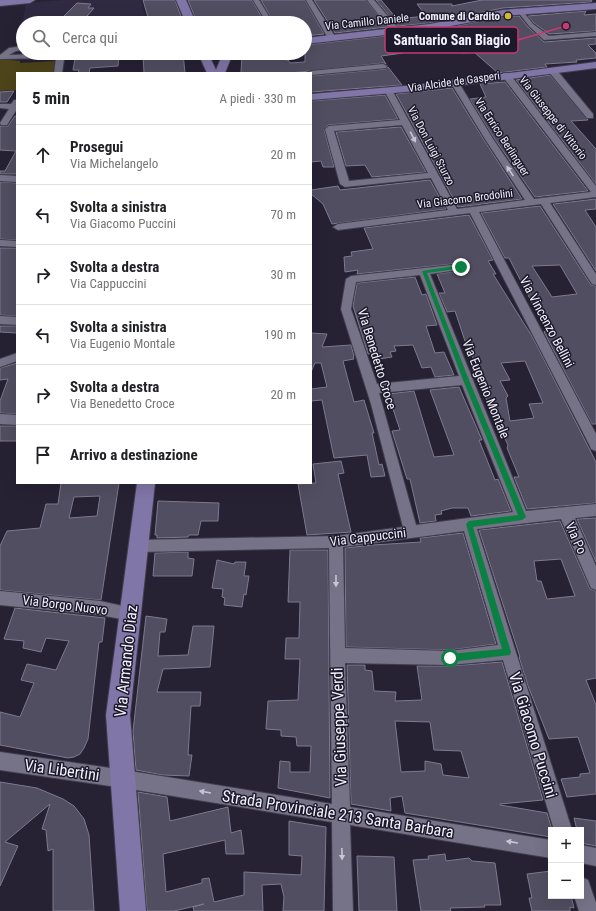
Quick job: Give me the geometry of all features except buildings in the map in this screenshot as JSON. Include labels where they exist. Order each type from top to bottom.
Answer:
[{"type":"street","points":[[0,3],[30,0]]},
{"type":"street","points":[[181,0],[188,16]]},
{"type":"street","points":[[256,0],[266,16]]},
{"type":"street","points":[[309,0],[332,38]]},
{"type":"street","points":[[370,0],[396,31]]},
{"type":"street","points":[[493,4],[503,13]]},
{"type":"street","name":"Via Camillo Daniele","points":[[312,40],[430,27],[503,13],[596,6]]},
{"type":"street","points":[[521,12],[531,25],[547,38],[596,34]]},
{"type":"street","points":[[1,57],[16,48]]},
{"type":"street","points":[[1,57],[16,56]]},
{"type":"street","points":[[58,72],[60,60]]},
{"type":"street","points":[[210,69],[221,70],[225,60]]},
{"type":"street","name":"Via Alcide de Gasperi","points":[[312,97],[388,90],[596,65]]},
{"type":"street","points":[[312,73],[382,66]]},
{"type":"street","points":[[552,70],[590,116]]},
{"type":"street","name":"Via Giuseppe di Vittorio","points":[[506,75],[596,193]]},
{"type":"street","name":"Via Enrico Berlinguer","points":[[455,82],[489,138],[532,203]]},
{"type":"street","name":"Via Don Luigi Sturzo","points":[[388,90],[454,213]]},
{"type":"street","points":[[0,106],[16,105]]},
{"type":"street","points":[[2,123],[16,105]]},
{"type":"street","points":[[405,122],[329,129],[345,184],[433,175]]},
{"type":"street","points":[[2,123],[16,123]]},
{"type":"street","points":[[0,178],[16,179]]},
{"type":"street","name":"Via Giacomo Brodolini","points":[[338,227],[545,202],[596,193]]},
{"type":"street","points":[[545,202],[596,282]]},
{"type":"street","name":"Via Vincenzo Bellini","points":[[473,210],[596,446]]},
{"type":"street","points":[[0,243],[16,244]]},
{"type":"street","name":"Via Benedetto Croce","points":[[411,531],[372,389],[346,309],[351,279],[461,267]]},
{"type":"street","name":"Via Eugenio Montale","points":[[424,271],[466,380],[522,517]]},
{"type":"street","points":[[0,320],[16,321]]},
{"type":"street","points":[[0,363],[16,357]]},
{"type":"street","points":[[372,389],[466,380]]},
{"type":"street","points":[[0,419],[16,420]]},
{"type":"street","name":"Via Armando Diaz","points":[[133,911],[118,715],[146,484]]},
{"type":"street","name":"Via Cappuccini","points":[[139,546],[336,542],[522,517],[596,510]]},
{"type":"street","name":"Via Po","points":[[566,514],[596,584]]},
{"type":"street","name":"Via Giacomo Puccini","points":[[469,524],[507,652],[562,827]]},
{"type":"street","name":"Via Giuseppe Verdi","points":[[336,542],[343,911]]},
{"type":"street","name":"Via Borgo Nuovo","points":[[0,598],[100,608],[131,614]]},
{"type":"street","points":[[337,654],[450,658],[507,652]]},
{"type":"street","name":"Via Libertini","points":[[0,761],[124,778]]},
{"type":"street","name":"Strada Provinciale 213 Santa Barbara","points":[[124,778],[342,815],[548,848]]},
{"type":"street","points":[[584,855],[596,857]]},
{"type":"street","points":[[584,895],[589,911]]},
{"type":"shaded area","points":[[63,0],[141,0],[145,16],[24,16],[26,3]]},
{"type":"shaded area","points":[[0,59],[20,61],[20,63],[55,61],[53,72],[16,72],[16,90],[0,91]]},
{"type":"place","name":"Comune di Cardito","points":[[508,16]]},
{"type":"place","name":"Santuario San Biagio","points":[[566,26]]},
{"type":"route","points":[[450,658],[507,652],[469,524],[522,517],[466,380],[424,271],[461,267]]}]
